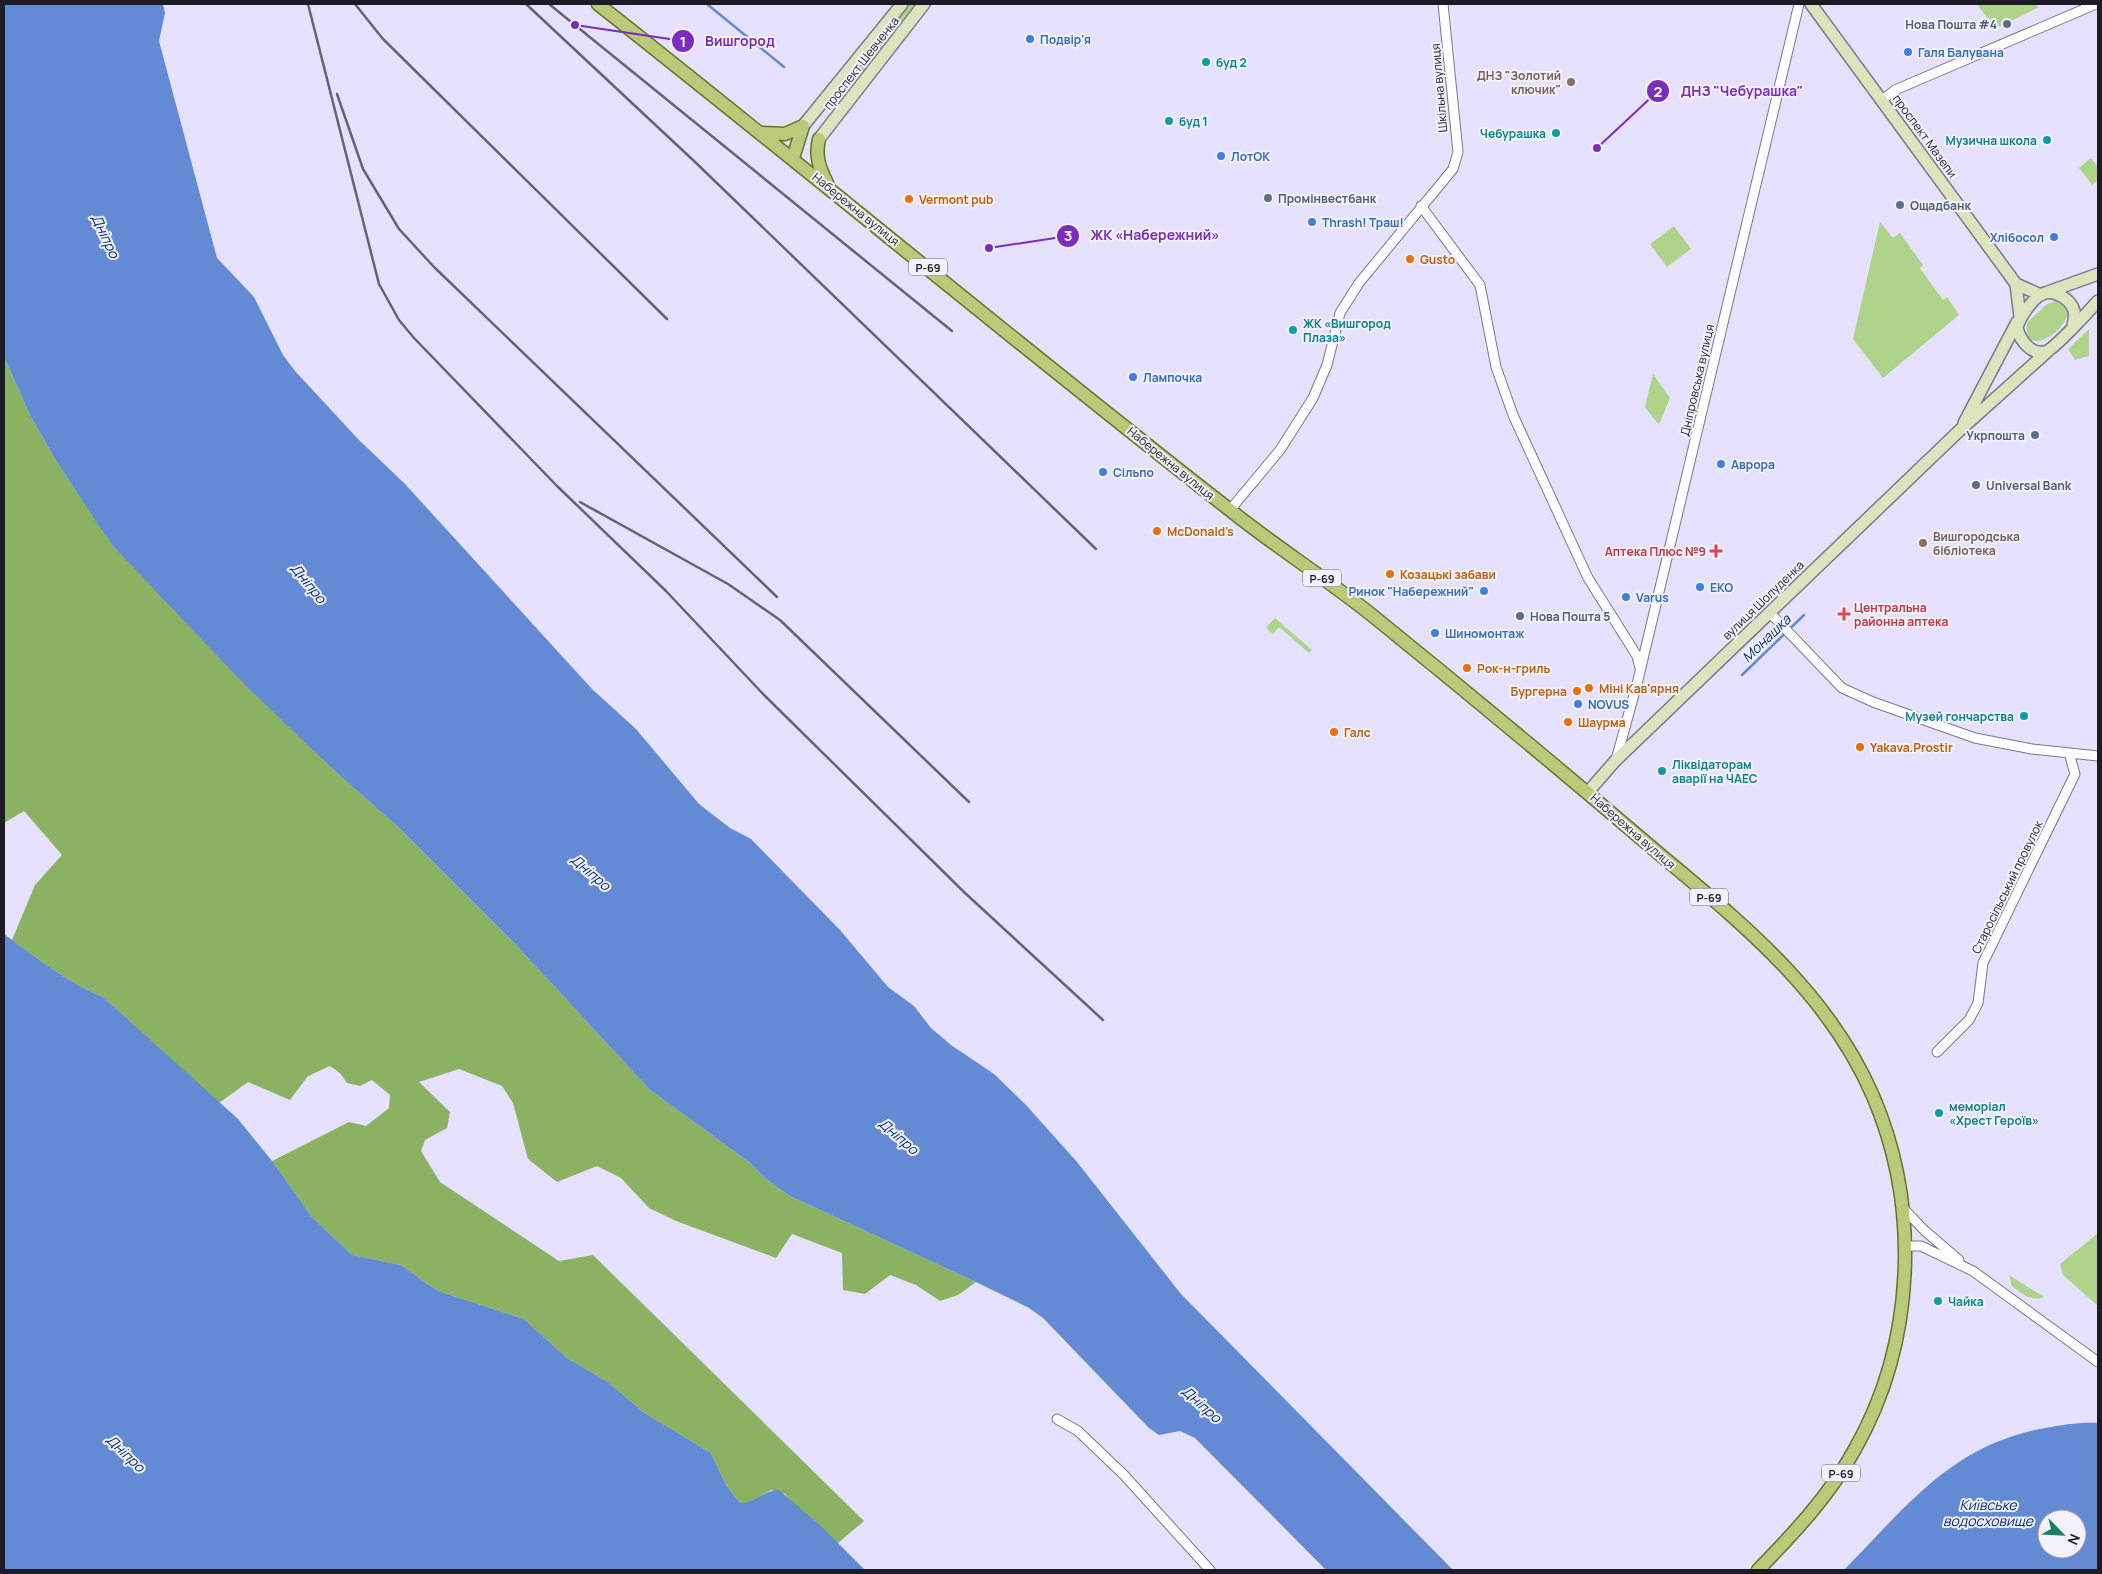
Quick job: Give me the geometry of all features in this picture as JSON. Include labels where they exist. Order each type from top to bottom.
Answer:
[{"type":"main road","name":"Набережна вулиця","points":[[598,4],[830,187],[1230,510],[1368,612],[1588,792],[1758,940],[1811,994],[1830,1018],[1846,1042],[1873,1097],[1888,1142],[1902,1207],[1905,1246]]},
{"type":"main road","name":"проспект Шевченка","points":[[803,126],[902,4]]},
{"type":"main road","name":"проспект Шевченка","points":[[818,139],[924,4]]},
{"type":"main road","name":"проспект Мазепи","points":[[1811,4],[2016,284],[2019,318]]},
{"type":"main road","points":[[840,81],[854,92]]},
{"type":"main road","points":[[762,133],[784,134],[803,126]]},
{"type":"main road","points":[[793,158],[803,126]]},
{"type":"main road","points":[[793,158],[804,153],[818,139]]},
{"type":"main road","points":[[818,139],[816,152],[818,163],[830,187]]},
{"type":"main road","points":[[2098,274],[2042,294],[2019,318],[2018,333],[2026,345],[2038,352],[2048,351],[2098,301]]},
{"type":"main road","points":[[2016,284],[2042,294],[2059,295],[2070,303],[2074,309],[2073,326]]},
{"type":"main road","name":"вулиця Шолуденка","points":[[1959,431],[2019,318]]},
{"type":"main road","name":"вулиця Шолуденка","points":[[1588,792],[1616,760],[1959,431],[2048,351]]},
{"type":"main road","name":"Р-69","points":[[1758,1570],[1826,1494],[1857,1446],[1875,1408],[1886,1381],[1902,1313],[1905,1246]]},
{"type":"street","name":"Шкільна вулиця","points":[[1421,206],[1453,169],[1458,152],[1443,4]]},
{"type":"street","name":"Дніпровська вулиця","points":[[1616,760],[1640,671],[1799,4]]},
{"type":"street","points":[[1882,100],[1895,90],[2096,4]]},
{"type":"street","points":[[1230,510],[1280,450],[1313,398],[1327,365],[1340,313],[1360,283],[1421,206],[1480,285],[1496,367],[1513,415],[1588,578],[1637,656],[1640,671]]},
{"type":"street","points":[[1770,613],[1842,688],[1872,702],[1975,738],[2032,749],[2098,756]]},
{"type":"street","name":"Старосільський провулок","points":[[1937,1052],[1969,1020],[1978,1003],[1983,964],[2075,774],[2069,753]]},
{"type":"street","points":[[1902,1207],[1925,1231],[1973,1271],[2098,1362]]},
{"type":"street","points":[[1905,1246],[1921,1246],[1973,1271]]},
{"type":"street","points":[[1057,1419],[1078,1431],[1117,1469],[1210,1570]]},
{"type":"green space","points":[[908,4],[915,4],[855,83],[852,83],[850,79]]},
{"type":"green space","points":[[1977,4],[2034,4],[2039,7],[1995,29]]},
{"type":"green space","points":[[2091,158],[2098,167],[2098,180],[2092,185],[2079,168]]},
{"type":"green space","points":[[1880,222],[1893,238],[1900,233],[1923,265],[1920,268],[1943,300],[1947,297],[1959,315],[1883,378],[1853,339]]},
{"type":"green space","points":[[1674,226],[1691,249],[1667,267],[1650,244]]},
{"type":"green space","points":[[2055,301],[2065,308],[2067,316],[2062,326],[2043,340],[2034,341],[2028,336],[2027,323],[2047,304]]},
{"type":"green space","points":[[2089,329],[2089,356],[2075,360],[2068,349]]},
{"type":"green space","points":[[4,357],[31,417],[55,459],[113,546],[337,773],[397,826],[516,945],[650,1090],[749,1162],[766,1179],[790,1196],[976,1282],[958,1295],[940,1301],[916,1285],[890,1275],[865,1294],[843,1290],[842,1253],[792,1234],[776,1258],[676,1221],[649,1208],[621,1178],[597,1166],[557,1182],[528,1159],[513,1103],[502,1086],[459,1069],[419,1082],[450,1112],[447,1128],[425,1140],[421,1151],[440,1182],[559,1261],[593,1255],[864,1521],[838,1543],[793,1505],[785,1494],[771,1490],[749,1503],[740,1503],[726,1485],[711,1453],[643,1412],[608,1382],[567,1358],[524,1319],[438,1291],[401,1265],[352,1255],[312,1217],[272,1161],[349,1122],[366,1126],[389,1108],[390,1095],[372,1080],[360,1086],[347,1083],[340,1073],[330,1066],[308,1076],[290,1100],[248,1082],[219,1103],[103,997],[67,978],[12,940],[35,885],[62,855],[24,811],[4,823]]},
{"type":"green space","points":[[1653,374],[1670,398],[1659,425],[1645,407]]},
{"type":"green space","points":[[1275,618],[1312,650],[1309,653],[1279,627],[1273,634],[1266,628]]},
{"type":"green space","points":[[2098,1233],[2098,1306],[2063,1275],[2060,1264]]},
{"type":"green space","points":[[2009,1275],[2044,1297],[2035,1299],[2023,1294],[2012,1286]]},
{"type":"water","name":"Дніпро","points":[[4,4],[163,4],[165,13],[159,41],[217,258],[254,297],[283,355],[295,371],[358,439],[405,484],[592,689],[636,729],[699,804],[730,828],[751,839],[840,930],[888,987],[914,1006],[931,1028],[951,1045],[994,1074],[1026,1105],[1077,1162],[1181,1294],[1453,1570],[1326,1570],[1195,1438],[1180,1431],[1159,1435],[1149,1428],[1043,1318],[1029,1308],[790,1196],[766,1179],[749,1162],[650,1090],[516,945],[397,826],[337,773],[245,685],[113,546],[55,459],[31,417],[4,357]]},
{"type":"water","name":"Дніпро","points":[[4,934],[64,977],[103,997],[238,1119],[272,1161],[312,1217],[352,1255],[401,1265],[438,1291],[524,1319],[567,1358],[608,1382],[643,1412],[711,1453],[726,1485],[740,1503],[779,1490],[822,1527],[865,1570],[4,1570]]},
{"type":"water","name":"Київське водосховище","points":[[2098,1423],[2098,1570],[1844,1570],[1910,1502],[1957,1463],[1983,1448],[2012,1436],[2072,1424]]},
{"type":"waterway","name":"Монашка","points":[[707,4],[784,67]]},
{"type":"waterway","name":"Монашка","points":[[1742,675],[1804,615]]},
{"type":"railway","points":[[308,4],[379,284],[399,320],[414,338],[557,486],[666,591],[764,695],[965,893],[1103,1020]]},
{"type":"railway","points":[[355,4],[383,39],[667,319]]},
{"type":"railway","points":[[526,4],[694,161],[1096,549]]},
{"type":"railway","points":[[549,4],[952,331]]},
{"type":"railway","points":[[337,94],[363,169],[399,229],[434,267],[777,597]]},
{"type":"railway","points":[[580,502],[728,584],[780,620],[969,802]]},
{"type":"place","name":"Нова Пошта #4","points":[[2007,24]]},
{"type":"place","name":"Вишгород","points":[[575,25]]},
{"type":"place","name":"Подвір'я","points":[[1030,39]]},
{"type":"place","name":"Галя Балувана","points":[[1908,52]]},
{"type":"place","name":"буд 2","points":[[1206,62]]},
{"type":"place","name":"ДНЗ \"Золотий ключик\"","points":[[1571,82]]},
{"type":"place","name":"буд 1","points":[[1169,121]]},
{"type":"place","name":"Чебурашка","points":[[1556,133]]},
{"type":"place","name":"Музична школа","points":[[2047,140]]},
{"type":"place","name":"ДНЗ \"Чебурашка\"","points":[[1597,148]]},
{"type":"place","name":"ЛотОК","points":[[1221,156]]},
{"type":"place","name":"Промінвестбанк","points":[[1268,198]]},
{"type":"place","name":"Vermont pub","points":[[909,199]]},
{"type":"place","name":"Ощадбанк","points":[[1900,205]]},
{"type":"place","name":"Thrash! Траш!","points":[[1312,222]]},
{"type":"place","name":"Хлібосол","points":[[2054,237]]},
{"type":"place","name":"ЖК «Набережний»","points":[[989,248]]},
{"type":"place","name":"Gusto","points":[[1410,259]]},
{"type":"place","name":"ЖК «Вишгород Плаза»","points":[[1293,330]]},
{"type":"place","name":"Лампочка","points":[[1133,377]]},
{"type":"place","name":"Укрпошта","points":[[2035,435]]},
{"type":"place","name":"Аврора","points":[[1721,464]]},
{"type":"place","name":"Сільпо","points":[[1103,472]]},
{"type":"place","name":"Universal Bank","points":[[1976,485]]},
{"type":"place","name":"McDonald's","points":[[1157,531]]},
{"type":"place","name":"Вишгородська бібліотека","points":[[1923,543]]},
{"type":"place","name":"Аптека Плюс №9","points":[[1716,551]]},
{"type":"place","name":"Козацькі забави","points":[[1390,574]]},
{"type":"place","name":"EKO","points":[[1700,587]]},
{"type":"place","name":"Ринок \"Набережний\"","points":[[1484,591]]},
{"type":"place","name":"Varus","points":[[1626,597]]},
{"type":"place","name":"Центральна районна аптека","points":[[1844,614]]},
{"type":"place","name":"Нова Пошта 5","points":[[1520,616]]},
{"type":"place","name":"Шиномонтаж","points":[[1435,633]]},
{"type":"place","name":"Рок-н-гриль","points":[[1467,668]]},
{"type":"place","name":"Міні Кав'ярня","points":[[1589,688]]},
{"type":"place","name":"Бургерна","points":[[1577,691]]},
{"type":"place","name":"NOVUS","points":[[1578,704]]},
{"type":"place","name":"Музей гончарства","points":[[2024,716]]},
{"type":"place","name":"Шаурма","points":[[1568,722]]},
{"type":"place","name":"Галс","points":[[1334,732]]},
{"type":"place","name":"Yakava.Prostir","points":[[1860,747]]},
{"type":"place","name":"Ліквідаторам аварії на ЧАЕС","points":[[1662,771]]},
{"type":"place","name":"меморіал «Хрест Героїв»","points":[[1939,1113]]},
{"type":"place","name":"Чайка","points":[[1938,1301]]}]
